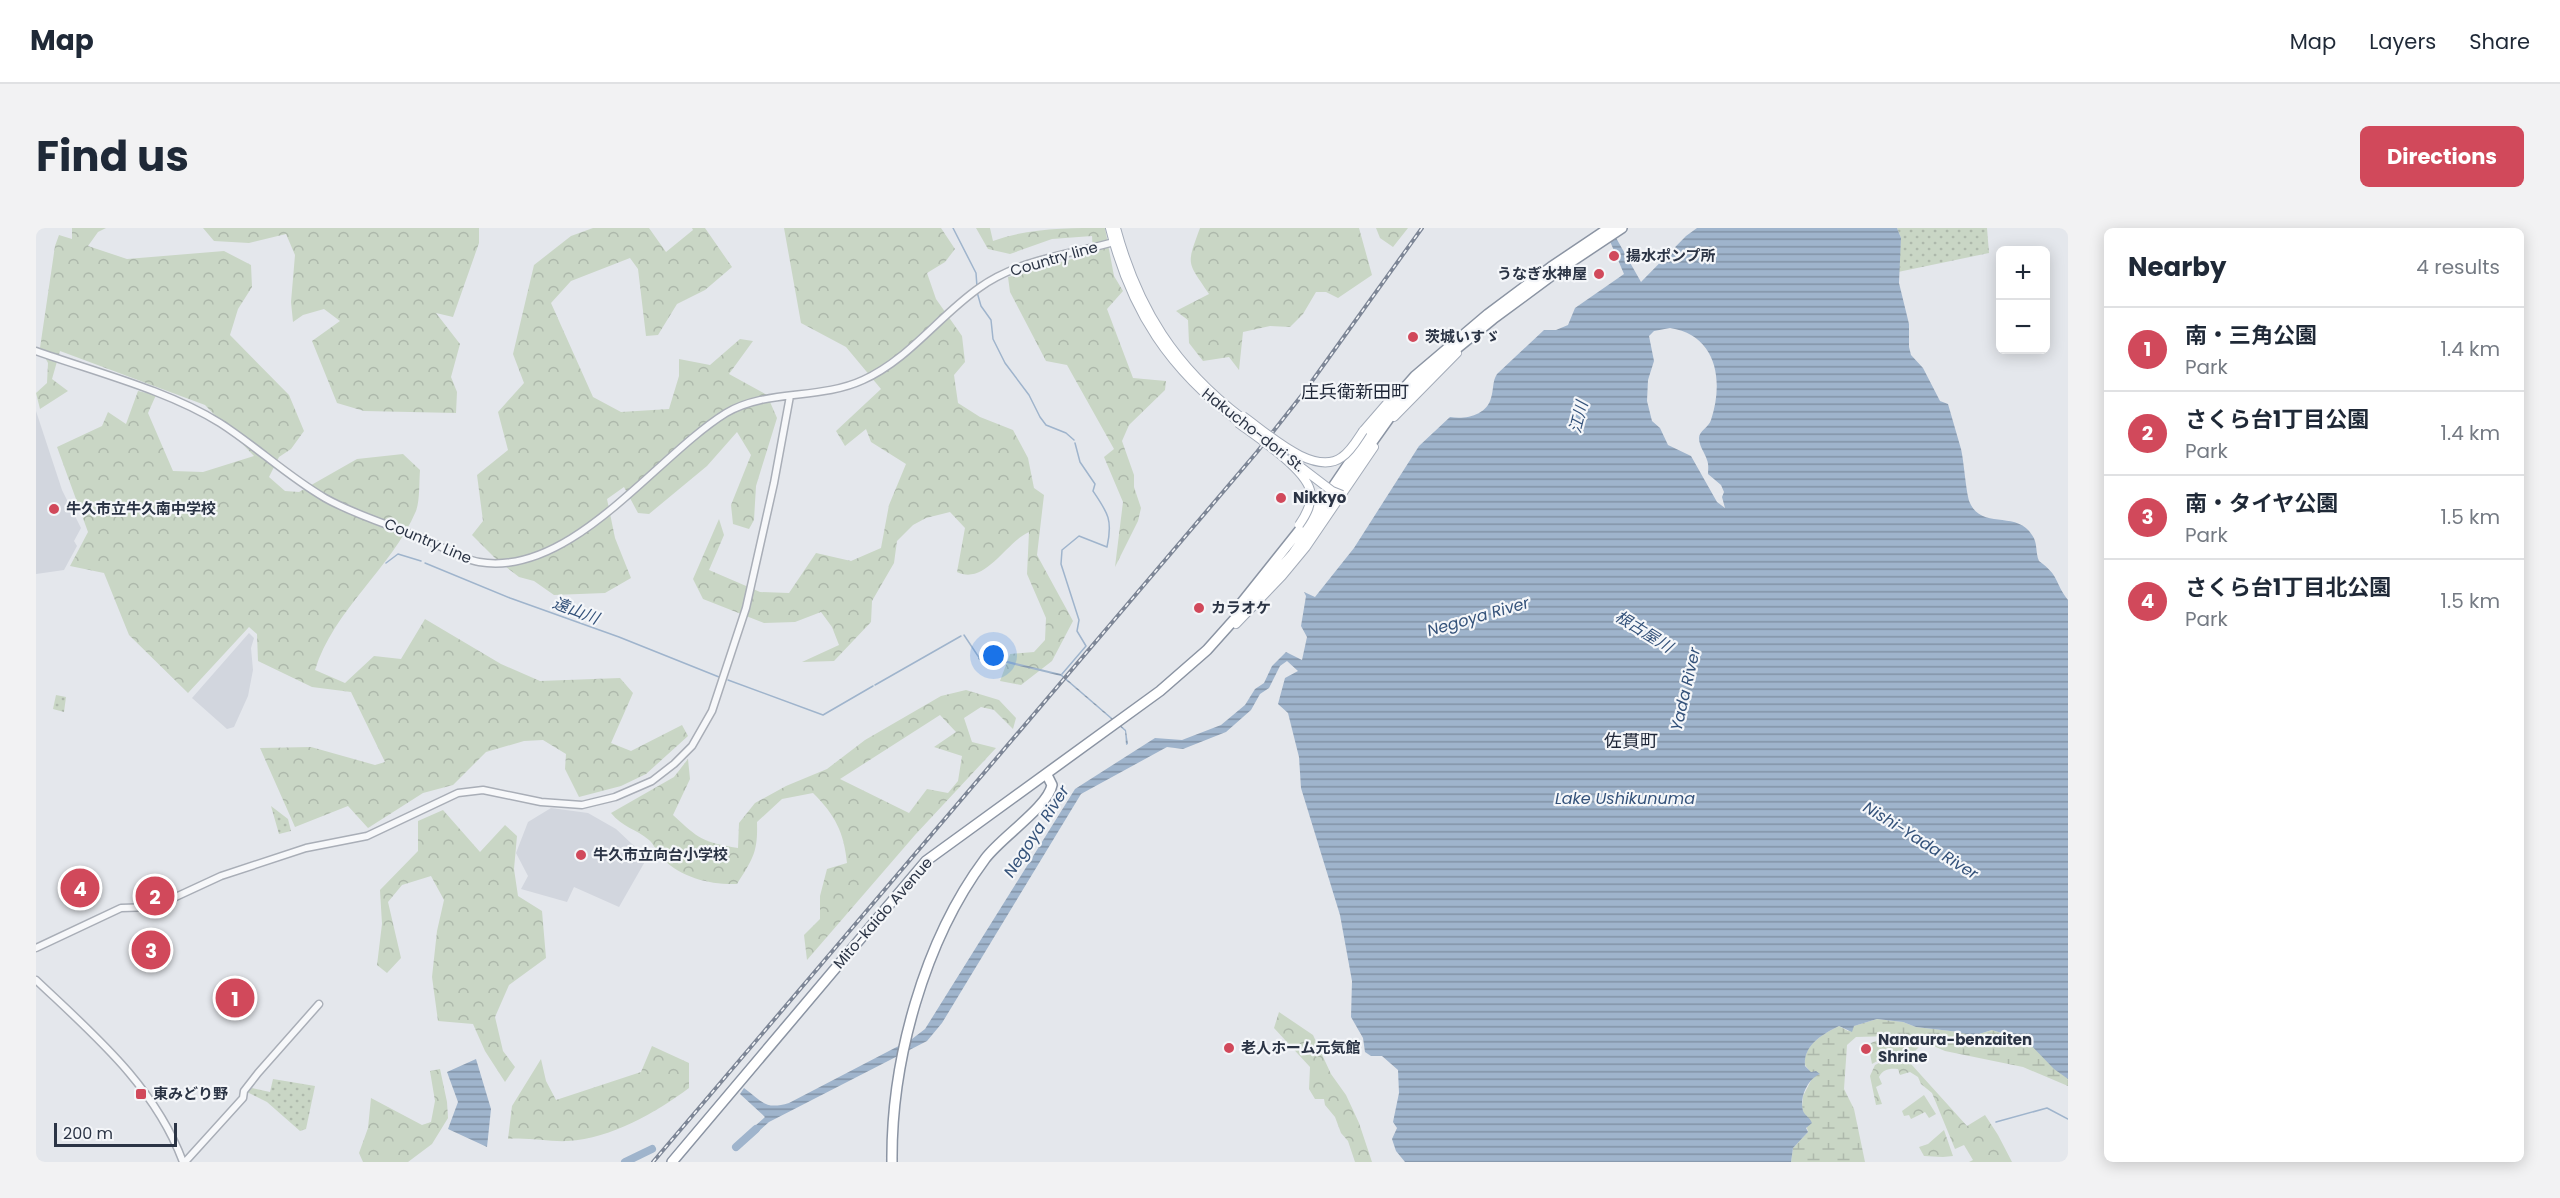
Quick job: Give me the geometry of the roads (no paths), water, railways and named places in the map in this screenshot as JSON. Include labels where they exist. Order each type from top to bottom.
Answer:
[{"type":"highway","name":"Mito-kaido Avenue","points":[[1135,709],[1179,671],[1252,592],[1326,497],[1385,410],[1415,375],[1505,302],[1609,228]]},
{"type":"highway","name":"Mito-kaido Avenue","points":[[672,1162],[926,861],[1160,691],[1222,635],[1309,532],[1396,407],[1445,358],[1486,324],[1562,268],[1622,228]]},
{"type":"highway","points":[[892,1162],[897,1090],[911,1020],[938,944],[968,885],[993,849],[1048,796],[1052,785],[1047,775]]},
{"type":"main road","name":"Hakucho-dori St.","points":[[1110,228],[1134,285],[1158,329],[1184,365],[1230,412],[1332,490],[1342,495]]},
{"type":"main road","name":"Hakucho-dori St.","points":[[1116,228],[1117,242]]},
{"type":"main road","points":[[1222,635],[1232,628],[1282,576],[1306,547],[1404,405],[1486,324]]},
{"type":"main road","points":[[1241,420],[1300,456],[1317,463],[1330,463],[1344,456],[1381,407],[1415,375]]},
{"type":"main road","points":[[1241,420],[1304,479],[1309,489],[1310,501],[1299,525],[1252,592]]},
{"type":"street","name":"Country line","points":[[934,326],[984,284],[1016,268],[1117,242]]},
{"type":"street","name":"Country Line","points":[[36,351],[176,400],[220,423],[287,474],[328,499],[478,562],[511,563],[550,552],[592,523],[726,413],[744,404],[862,381],[894,361],[934,326]]},
{"type":"street","points":[[36,948],[121,908],[154,907],[221,876],[306,848],[367,836],[458,793],[483,790],[542,802],[582,805],[628,793],[667,770],[692,746],[703,729],[712,711],[735,644],[765,527],[790,396]]},
{"type":"street","points":[[36,980],[124,1066],[163,1119],[184,1162],[243,1098],[244,1091],[319,1004]]},
{"type":"water","name":"Lake Ushikunuma","points":[[1697,228],[1897,228],[1901,238],[1899,283],[1909,324],[1911,355],[1923,368],[1940,401],[1948,404],[1961,449],[1970,503],[1975,511],[1983,516],[2018,523],[2026,528],[2034,538],[2039,561],[2054,575],[2068,600],[2068,1079],[2054,1069],[2027,1041],[1992,1030],[1972,1036],[1877,1019],[1854,1026],[1852,1032],[1839,1026],[1815,1041],[1807,1052],[1805,1066],[1811,1072],[1816,1071],[1820,1074],[1812,1079],[1802,1099],[1803,1111],[1812,1123],[1806,1128],[1808,1132],[1793,1148],[1791,1162],[1405,1162],[1396,1151],[1392,1139],[1397,1128],[1393,1122],[1399,1093],[1398,1070],[1382,1056],[1371,1056],[1365,1052],[1363,1038],[1351,1017],[1352,981],[1340,915],[1301,788],[1299,757],[1288,713],[1278,704],[1285,678],[1298,671],[1287,661],[1280,666],[1269,688],[1260,694],[1251,710],[1226,732],[1183,749],[1167,747],[1081,794],[942,1023],[927,1041],[769,1122],[749,1140],[747,1133],[765,1117],[740,1094],[744,1088],[769,1105],[789,1103],[912,1039],[925,1029],[1075,789],[1155,738],[1182,740],[1221,725],[1245,705],[1255,689],[1264,683],[1272,666],[1286,652],[1302,660],[1307,637],[1301,626],[1306,596],[1304,592],[1315,597],[1354,548],[1419,446],[1450,417],[1469,417],[1485,409],[1489,404],[1497,374],[1544,330],[1556,330],[1568,325],[1575,308],[1624,274],[1609,239],[1615,236],[1641,282],[1686,236]],"holes":[[[1670,328],[1686,332],[1698,340],[1707,350],[1713,362],[1717,390],[1715,405],[1711,420],[1699,438],[1708,462],[1708,474],[1721,485],[1724,492],[1722,497],[1725,508],[1717,502],[1691,456],[1668,445],[1660,428],[1652,421],[1647,401],[1648,380],[1654,361],[1649,336],[1654,331]]]},
{"type":"water","points":[[979,657],[991,662],[1008,661],[1061,674],[1126,730],[1128,744],[1126,745],[1125,731],[1061,676],[1007,663],[990,664],[978,659]]},
{"type":"water","points":[[476,1059],[491,1109],[487,1147],[448,1129],[458,1102],[447,1072]]},
{"type":"waterway","points":[[953,228],[976,273],[977,287]]},
{"type":"waterway","points":[[977,292],[981,306],[991,320],[993,339],[1005,363],[1029,395],[1040,417],[1046,425],[1066,433],[1074,440]]},
{"type":"waterway","points":[[1062,674],[1086,646],[1077,631],[1079,620],[1061,564],[1062,550],[1079,536],[1107,547],[1109,530],[1106,511],[1093,491],[1095,484],[1080,462],[1075,443]]},
{"type":"waterway","name":"遠山川","points":[[386,563],[398,554],[421,561]]},
{"type":"waterway","name":"遠山川","points":[[425,563],[510,598],[619,637],[719,677]]},
{"type":"waterway","name":"遠山川","points":[[964,635],[980,659]]},
{"type":"waterway","name":"遠山川","points":[[875,685],[961,636]]},
{"type":"waterway","name":"遠山川","points":[[728,680],[823,715],[873,686]]},
{"type":"waterway","points":[[1996,1122],[2047,1108],[2068,1119]]},
{"type":"waterway","name":"Negoya River","points":[[736,1147],[756,1129]]},
{"type":"waterway","name":"Negoya River","points":[[625,1162],[652,1149]]},
{"type":"railway","points":[[653,1162],[1257,452],[1302,395],[1422,228]]},
{"type":"place","name":"揚水ポンプ所","points":[[1614,256]]},
{"type":"place","name":"うなぎ水神屋","points":[[1599,274]]},
{"type":"place","name":"茨城いすゞ","points":[[1413,337]]},
{"type":"place","name":"Nikkyo","points":[[1281,498]]},
{"type":"place","name":"牛久市立牛久南中学校","points":[[54,509]]},
{"type":"place","name":"カラオケ","points":[[1199,608]]},
{"type":"place","name":"牛久市立向台小学校","points":[[581,855]]},
{"type":"place","name":"さくら台1丁目北公園","points":[[80,888]]},
{"type":"place","name":"さくら台1丁目公園","points":[[155,896]]},
{"type":"place","name":"南・タイヤ公園","points":[[151,950]]},
{"type":"place","name":"南・三角公園","points":[[235,998]]},
{"type":"place","name":"老人ホーム元気館","points":[[1229,1048]]},
{"type":"place","name":"Nanaura-benzaiten Shrine","points":[[1866,1049]]},
{"type":"place","name":"東みどり野","points":[[141,1094]]},
{"type":"district","name":"庄兵衛新田町","points":[[1355,392]]},
{"type":"district","name":"佐貫町","points":[[1631,741]]},
{"type":"water label","name":"江川","points":[[1578,417]]},
{"type":"water label","name":"根古屋川","points":[[1644,631]]},
{"type":"water label","name":"Yada River","points":[[1685,689]]},
{"type":"water label","name":"Nishi-Yada River","points":[[1921,840]]}]
